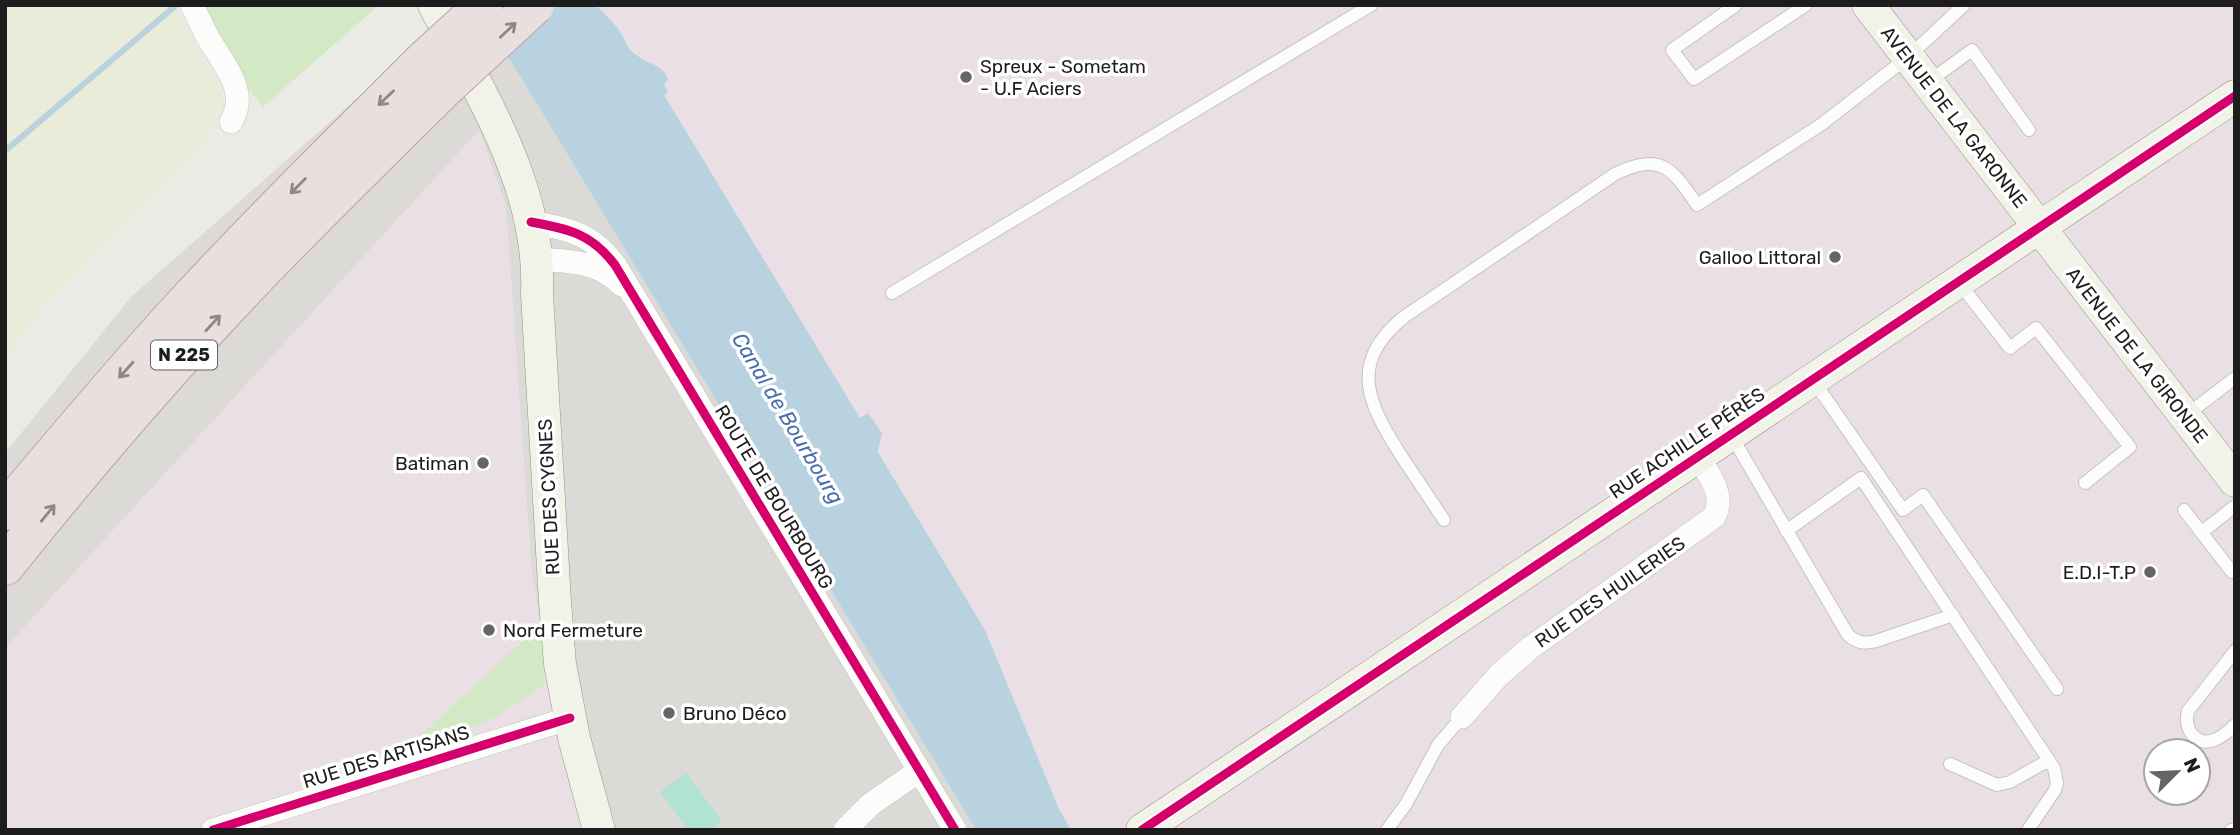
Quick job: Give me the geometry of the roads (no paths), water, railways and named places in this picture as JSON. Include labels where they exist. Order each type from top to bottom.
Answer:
[{"type":"highway","name":"N 225","points":[[5,566],[134,411],[223,312],[338,193],[436,73],[484,5]]},
{"type":"highway","name":"N 225","points":[[5,511],[177,312],[302,181],[436,73],[535,5]]},
{"type":"street","points":[[192,5],[233,80],[238,106],[231,122]]},
{"type":"street","name":"RUE DES CYGNES","points":[[434,5],[498,128],[531,222],[537,259],[555,602],[562,672],[570,718],[599,830]]},
{"type":"street","name":"AVENUE DE LA GARONNE","points":[[1868,5],[2040,228]]},
{"type":"street","name":"RUE ACHILLE PÉRÈS","points":[[1150,824],[2235,96]]},
{"type":"street","name":"ROUTE DE BOURBOURG","points":[[531,222],[567,229],[593,242],[615,265],[955,830]]},
{"type":"street","name":"AVENUE DE LA GIRONDE","points":[[2040,228],[2235,481]]},
{"type":"street","name":"ROUTE DE BOURBOURG","points":[[537,259],[577,262],[602,270],[617,280],[633,297]]},
{"type":"street","name":"RUE DES HUILERIES","points":[[1462,717],[1518,657],[1714,517],[1719,504],[1718,496],[1698,457]]},
{"type":"street","name":"RUE DES ARTISANS","points":[[213,830],[570,718]]},
{"type":"street","name":"RUE DES CYGNES","points":[[583,770],[605,830]]},
{"type":"street","points":[[845,830],[871,804],[919,771]]},
{"type":"lane","points":[[892,293],[1371,5]]},
{"type":"lane","points":[[1736,5],[1672,50],[1694,79],[1806,5]]},
{"type":"lane","points":[[1444,520],[1385,430],[1371,396],[1369,374],[1373,354],[1388,331],[1404,317],[1615,174],[1639,165],[1661,164],[1676,175],[1697,205],[1822,124],[1908,57],[1964,5]]},
{"type":"lane","points":[[1928,82],[1972,50],[2029,130]]},
{"type":"lane","points":[[1958,283],[2010,348],[2036,328],[2130,447],[2085,483]]},
{"type":"lane","points":[[2185,416],[2235,378]]},
{"type":"lane","points":[[1813,379],[1903,510],[1923,495],[2057,689]]},
{"type":"lane","points":[[1731,435],[1847,635],[1853,640],[1868,643],[1877,641],[1953,615]]},
{"type":"lane","points":[[1786,531],[1861,478],[2049,760],[2056,776],[2055,790],[2028,830]]},
{"type":"lane","points":[[2202,532],[2235,506]]},
{"type":"lane","points":[[2184,510],[2232,572]]},
{"type":"lane","points":[[2235,651],[2188,711],[2186,720],[2192,735],[2204,742],[2218,739],[2235,725]]},
{"type":"lane","points":[[1387,830],[1406,804],[1438,745],[1462,717]]},
{"type":"lane","points":[[1950,764],[1997,785],[2010,782],[2049,760]]},
{"type":"water","name":"Canal de Bourbourg","points":[[473,5],[596,5],[617,27],[633,52],[666,75],[668,80],[664,84],[668,93],[664,95],[860,418],[868,413],[882,433],[878,452],[985,630],[1059,809],[1071,830],[976,830],[517,71]]},
{"type":"waterway","points":[[5,151],[174,7]]},
{"type":"place","name":"Spreux - Sometam - U.F Aciers","points":[[966,77]]},
{"type":"place","name":"Galloo Littoral","points":[[1835,257]]},
{"type":"place","name":"Batiman","points":[[483,463]]},
{"type":"place","name":"E.D.I-T.P","points":[[2150,572]]},
{"type":"place","name":"Nord Fermeture","points":[[489,630]]},
{"type":"place","name":"Bruno Déco","points":[[669,713]]}]
